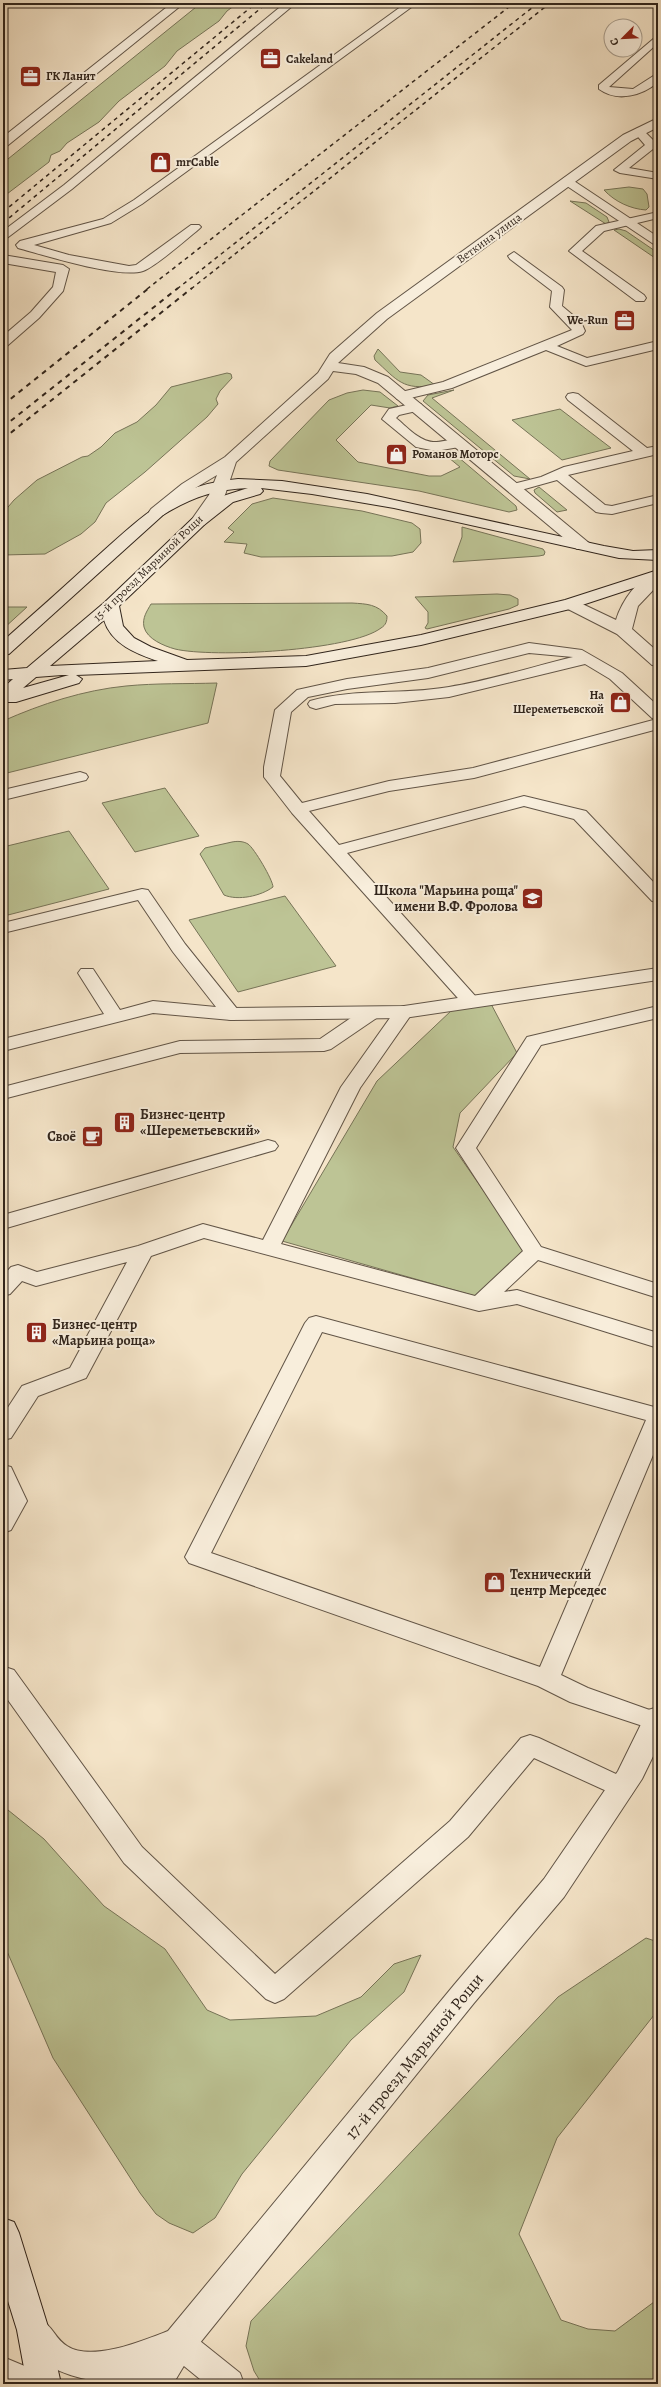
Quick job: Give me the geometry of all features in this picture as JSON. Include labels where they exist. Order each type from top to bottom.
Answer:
[{"type":"street","points":[[3,143],[179,3]]},
{"type":"street","name":"Веткина улица","points":[[230,460],[311,387],[340,353],[382,316],[638,131],[658,122]]},
{"type":"street","points":[[568,181],[658,243]]},
{"type":"street","points":[[330,366],[372,374],[416,407],[583,546]]},
{"type":"street","points":[[3,650],[45,615],[186,487],[230,460]]},
{"type":"street","name":"15-й проезд Марьиной Рощи","points":[[3,697],[111,605],[198,522],[211,506],[230,460]]},
{"type":"street","points":[[157,512],[180,498],[198,490],[220,486],[267,484],[415,507],[583,546],[654,556]]},
{"type":"street","points":[[198,522],[228,499],[241,494],[266,488],[294,487]]},
{"type":"street","points":[[3,675],[34,672],[121,670],[306,661],[420,640],[570,604],[658,576]]},
{"type":"street","points":[[623,630],[627,609],[634,596],[658,576]]},
{"type":"street","points":[[570,604],[623,630],[658,662]]},
{"type":"street","points":[[111,605],[114,625],[127,640],[144,650],[169,659],[197,666]]},
{"type":"street","points":[[45,615],[41,623],[42,633],[46,642],[55,652],[69,660],[91,666],[121,670]]},
{"type":"street","points":[[3,701],[68,680],[121,670]]},
{"type":"street","points":[[231,1014],[404,1012],[658,974]]},
{"type":"street","name":"17-й проезд Марьиной Рощи","points":[[167,2364],[464,1994],[554,1888],[622,1788],[657,1720]]},
{"type":"street","points":[[3,2233],[33,2330],[44,2384]]},
{"type":"street","points":[[33,2330],[51,2354],[66,2364],[91,2368],[129,2362],[167,2364]]},
{"type":"street","points":[[114,2384],[167,2364]]},
{"type":"street","points":[[3,2373],[27,2384]]},
{"type":"lane","points":[[3,237],[68,187],[291,3]]},
{"type":"lane","points":[[3,250],[108,221],[138,202],[412,3]]},
{"type":"lane","points":[[658,38],[603,87],[606,90],[636,93],[642,91],[658,76]]},
{"type":"lane","points":[[638,131],[652,145],[620,170],[658,176]]},
{"type":"lane","points":[[640,298],[576,251],[600,228],[658,215]]},
{"type":"lane","points":[[24,244],[67,258],[129,270],[140,268],[195,227]]},
{"type":"lane","points":[[402,396],[447,385],[572,336],[579,331],[577,325],[556,307],[558,290],[514,256]]},
{"type":"lane","points":[[3,259],[63,269],[59,288],[3,343]]},
{"type":"lane","points":[[546,346],[586,362],[658,345]]},
{"type":"lane","points":[[573,397],[644,453]]},
{"type":"lane","points":[[416,407],[394,412],[389,418],[421,445],[438,448],[460,443]]},
{"type":"lane","points":[[514,488],[558,474],[658,450]]},
{"type":"lane","points":[[558,474],[597,506],[606,510],[658,499]]},
{"type":"lane","points":[[471,1002],[335,851],[272,777],[272,767],[280,717],[283,710],[303,694],[347,684],[428,673],[529,648],[577,654],[616,676],[658,715]]},
{"type":"lane","points":[[280,717],[309,705],[334,700],[395,698],[449,692],[586,659]]},
{"type":"lane","points":[[298,809],[389,786],[474,774],[658,724]]},
{"type":"lane","points":[[3,795],[80,777]]},
{"type":"lane","points":[[335,851],[524,801],[580,815],[658,898]]},
{"type":"lane","points":[[3,928],[142,894],[180,948],[231,1014]]},
{"type":"lane","points":[[87,973],[115,1016]]},
{"type":"lane","points":[[3,1045],[153,1007],[231,1014]]},
{"type":"lane","points":[[269,1248],[351,1087],[404,1012]]},
{"type":"lane","points":[[658,1012],[534,1041],[466,1148],[534,1252],[658,1291]]},
{"type":"lane","points":[[3,1093],[180,1047],[324,1044],[371,1013]]},
{"type":"lane","points":[[3,1222],[268,1146]]},
{"type":"lane","points":[[3,1289],[18,1272],[36,1279],[143,1251],[203,1231],[479,1304],[517,1297],[658,1341]]},
{"type":"lane","points":[[3,1432],[30,1391],[78,1373],[143,1251]]},
{"type":"lane","points":[[479,1304],[534,1252]]},
{"type":"lane","points":[[547,1678],[658,1417],[316,1323],[197,1558],[547,1678],[579,1695],[657,1720]]},
{"type":"lane","points":[[3,1473],[16,1501],[3,1524]]},
{"type":"lane","points":[[5,1677],[133,1855],[275,1991],[459,1829],[530,1745],[622,1788]]},
{"type":"lane","points":[[167,2364],[229,2384]]},
{"type":"green space","points":[[201,3],[238,3],[227,11],[219,21],[177,51],[165,66],[119,101],[99,122],[67,143],[60,151],[51,155],[49,162],[3,197],[3,163]]},
{"type":"green space","points":[[629,187],[643,189],[647,194],[649,207],[646,210],[624,204],[613,198],[604,190]]},
{"type":"green space","points":[[570,201],[586,203],[607,217],[609,222],[606,224]]},
{"type":"green space","points":[[619,229],[626,231],[658,253],[658,260],[614,230]]},
{"type":"green space","points":[[378,349],[400,372],[421,375],[435,385],[415,386],[401,382],[375,360],[374,356]]},
{"type":"green space","points":[[227,373],[231,374],[232,378],[220,391],[216,399],[218,404],[207,417],[145,472],[106,503],[95,522],[81,534],[45,554],[3,555],[3,513],[14,500],[37,480],[82,457],[88,456],[101,447],[115,433],[137,422],[156,405],[171,387]]},
{"type":"green space","points":[[363,390],[380,392],[398,406],[390,408],[371,405],[336,440],[358,462],[429,476],[441,476],[460,467],[443,453],[451,451],[516,506],[517,510],[509,512],[419,491],[278,470],[269,466],[270,461],[329,400],[347,393]]},
{"type":"green space","points":[[454,390],[432,398],[530,479],[514,476],[423,401],[428,395]]},
{"type":"green space","points":[[560,409],[611,448],[562,460],[512,420]]},
{"type":"green space","points":[[539,487],[567,510],[557,512],[535,493],[534,490]]},
{"type":"green space","points":[[273,498],[362,511],[412,523],[420,529],[421,543],[413,552],[392,556],[261,557],[244,553],[247,544],[224,542],[234,532],[228,528],[252,504]]},
{"type":"green space","points":[[462,527],[543,549],[545,552],[544,555],[539,556],[453,562],[462,537]]},
{"type":"green space","points":[[497,594],[510,595],[518,599],[518,605],[509,609],[427,629],[425,628],[428,623],[428,612],[415,597]]},
{"type":"green space","points":[[151,604],[367,604],[379,609],[387,616],[385,624],[381,628],[365,636],[312,647],[249,652],[193,652],[175,649],[161,644],[149,635],[144,627],[145,615]]},
{"type":"green space","points":[[3,607],[27,607],[3,629]]},
{"type":"green space","points":[[217,683],[208,723],[3,774],[3,721],[17,715],[79,694],[110,688],[149,684]]},
{"type":"green space","points":[[165,788],[199,836],[135,852],[102,803]]},
{"type":"green space","points":[[69,831],[109,889],[8,915],[3,906],[3,847]]},
{"type":"green space","points":[[232,842],[244,842],[251,847],[267,871],[273,887],[262,893],[249,897],[236,898],[224,895],[200,854],[205,848]]},
{"type":"green space","points":[[285,896],[336,966],[238,992],[189,920]]},
{"type":"green space","points":[[490,1002],[517,1053],[460,1113],[453,1147],[525,1250],[475,1296],[282,1241],[377,1081],[452,1010]]},
{"type":"green space","points":[[3,1806],[44,1839],[104,1906],[165,1949],[207,2010],[230,2020],[316,2016],[361,1997],[394,1964],[421,1955],[404,1992],[351,2040],[242,2174],[215,2218],[193,2233],[169,2223],[156,2214],[140,2193],[53,2058],[3,1942]]},
{"type":"green space","points":[[646,1938],[658,1942],[658,2010],[557,2138],[519,2234],[561,2320],[588,2329],[615,2331],[658,2299],[658,2384],[262,2384],[254,2371],[246,2346],[251,2321],[558,1997]]},
{"type":"railway","points":[[3,212],[256,3]]},
{"type":"railway","points":[[3,223],[267,3]]},
{"type":"railway","points":[[147,289],[514,3]]},
{"type":"railway","points":[[177,289],[538,3]]},
{"type":"railway","points":[[191,289],[550,3]]},
{"type":"railway","points":[[3,405],[149,288]]},
{"type":"railway","points":[[3,427],[178,288]]},
{"type":"railway","points":[[3,439],[192,288]]},
{"type":"place","name":"Cakeland","points":[[271,59]]},
{"type":"place","name":"ГК Ланит","points":[[30,76]]},
{"type":"place","name":"mrCable","points":[[160,162]]},
{"type":"place","name":"We-Run","points":[[624,320]]},
{"type":"place","name":"Романов Моторс","points":[[396,454]]},
{"type":"place","name":"На Шереметьевской","points":[[620,702]]},
{"type":"place","name":"Школа \"Марьина роща\" имени В.Ф. Фролова","points":[[533,898]]},
{"type":"place","name":"Бизнес-центр «Шереметьевский»","points":[[125,1122]]},
{"type":"place","name":"Своё","points":[[92,1136]]},
{"type":"place","name":"Бизнес-центр «Марьина роща»","points":[[36,1332]]},
{"type":"place","name":"Технический центр Мерседес","points":[[495,1582]]}]
